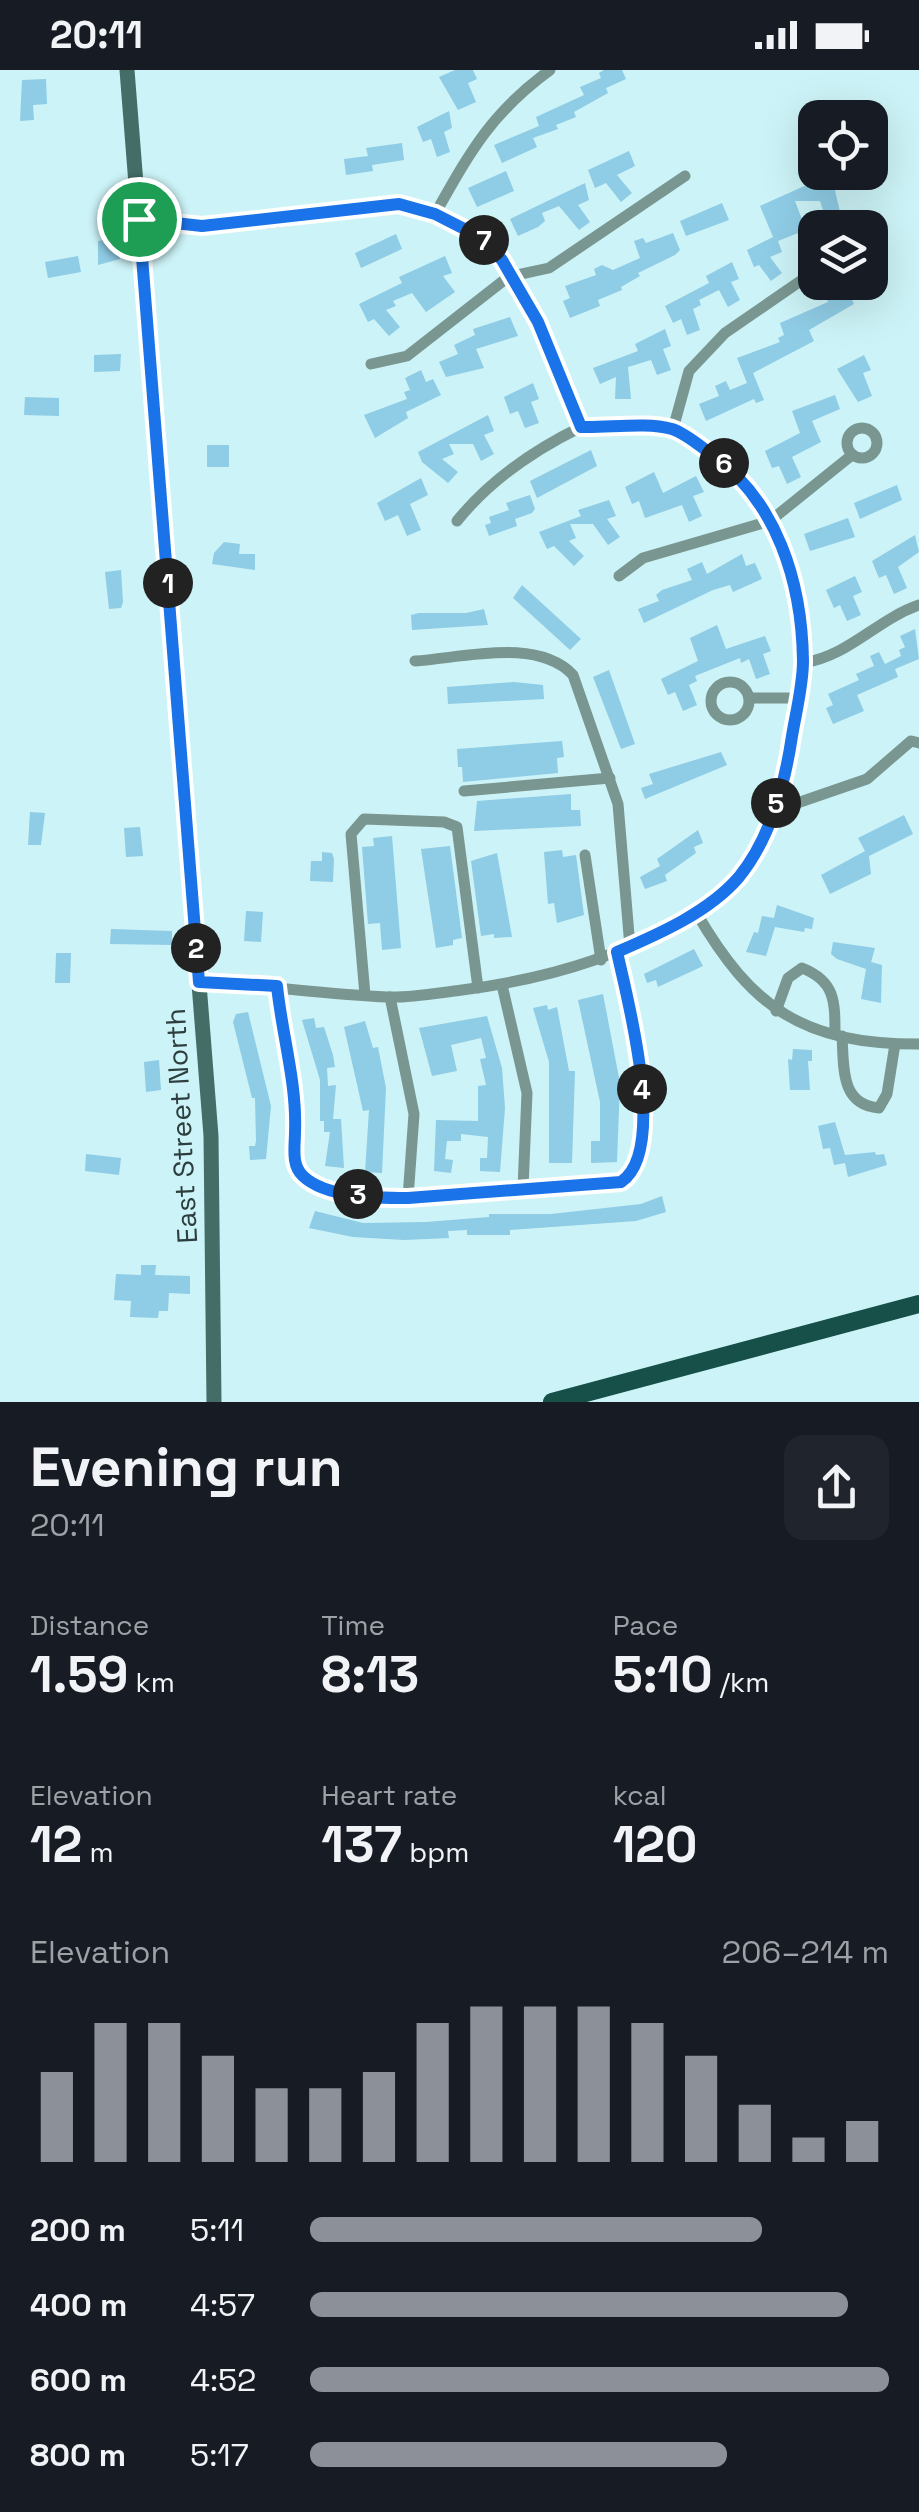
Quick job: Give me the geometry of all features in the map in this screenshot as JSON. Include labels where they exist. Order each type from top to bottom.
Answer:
[{"type":"main road","name":"East Street North","points":[[127,70],[211,1136],[214,1402]]},
{"type":"main road","points":[[552,1402],[919,1304]]},
{"type":"street","points":[[435,214],[480,134],[525,88],[550,70]]},
{"type":"street","points":[[371,364],[407,356],[508,276],[549,268],[685,176]]},
{"type":"street","points":[[139,219],[202,226],[399,204],[435,214],[484,239],[502,260],[538,322],[581,427]]},
{"type":"street","points":[[673,430],[689,371],[725,333],[798,284]]},
{"type":"street","points":[[199,982],[390,997],[502,985],[601,960],[630,947],[696,912],[741,875],[774,811],[788,768],[803,663],[790,572],[770,521],[733,470],[673,430],[581,427],[545,445],[478,495],[456,521]]},
{"type":"street","points":[[618,576],[643,558],[770,521],[852,455]]},
{"type":"street","points":[[803,663],[832,658],[898,612],[919,605]]},
{"type":"street","points":[[415,662],[533,654],[560,662],[573,674],[610,778],[621,825],[630,947]]},
{"type":"street","points":[[750,698],[798,698]]},
{"type":"street","points":[[774,811],[856,784],[911,740],[919,743]]},
{"type":"street","points":[[464,791],[610,778]]},
{"type":"street","points":[[365,995],[351,834],[364,819],[444,822],[456,827],[478,988]]},
{"type":"street","points":[[585,855],[601,960]]},
{"type":"street","points":[[696,912],[745,986],[776,1010],[838,1035],[919,1044]]},
{"type":"street","points":[[277,986],[295,1100],[296,1167],[314,1184],[408,1198],[621,1182],[634,1173],[640,1160],[642,1088],[617,952]]},
{"type":"street","points":[[776,1010],[788,978],[802,968],[830,986],[846,1086],[865,1107],[879,1108],[886,1094],[895,1044]]},
{"type":"street","points":[[502,985],[527,1093],[523,1188]]},
{"type":"street","points":[[390,997],[414,1114],[408,1198]]},
{"type":"building","points":[[455,70],[473,70],[477,79],[468,83],[476,102],[458,110],[439,77]]},
{"type":"building","points":[[622,70],[626,79],[606,88],[608,93],[574,112],[576,117],[556,125],[558,129],[533,138],[537,147],[502,163],[494,145],[539,126],[536,117],[584,95],[580,87],[601,78],[599,73]]},
{"type":"building","points":[[46,79],[47,104],[33,105],[34,120],[20,121],[22,80]]},
{"type":"building","points":[[449,111],[452,128],[444,132],[450,152],[437,157],[431,139],[423,142],[417,127]]},
{"type":"building","points":[[402,143],[404,160],[372,165],[373,171],[346,175],[344,159],[368,156],[366,148]]},
{"type":"building","points":[[629,151],[635,166],[617,175],[632,193],[621,202],[606,183],[595,188],[588,170]]},
{"type":"building","points":[[506,171],[514,191],[477,207],[468,188]]},
{"type":"building","points":[[585,183],[589,200],[578,205],[590,222],[579,230],[559,206],[542,213],[545,221],[538,227],[518,236],[510,219]]},
{"type":"building","points":[[798,189],[835,190],[840,210],[823,210],[820,201],[795,201],[798,233],[778,241],[782,252],[770,257],[782,273],[771,281],[759,265],[754,267],[747,250],[773,237],[760,206]]},
{"type":"building","points":[[722,203],[729,220],[686,236],[680,221]]},
{"type":"building","points":[[673,233],[680,250],[675,255],[638,273],[640,276],[622,290],[598,300],[600,306],[570,318],[563,301],[570,298],[565,286],[596,275],[594,269],[602,265],[613,270],[640,258],[634,241],[643,238],[646,243]]},
{"type":"building","points":[[396,234],[402,249],[361,268],[355,253]]},
{"type":"building","points":[[117,238],[120,259],[98,265],[98,241]]},
{"type":"building","points":[[78,256],[81,272],[48,278],[45,262]]},
{"type":"building","points":[[445,256],[452,273],[443,276],[455,292],[426,312],[412,293],[393,301],[396,306],[386,310],[400,327],[389,336],[374,319],[368,322],[359,304],[402,283],[399,277]]},
{"type":"building","points":[[732,262],[739,279],[731,282],[740,300],[728,307],[719,290],[699,300],[701,305],[693,309],[700,330],[687,335],[681,319],[673,323],[665,306],[709,283],[706,276]]},
{"type":"building","points":[[852,300],[854,304],[809,330],[814,341],[753,373],[764,400],[756,403],[754,399],[706,421],[699,404],[719,396],[715,386],[726,381],[730,390],[747,383],[737,358],[780,342],[778,338],[784,335],[780,323],[828,302]]},
{"type":"building","points":[[510,317],[518,336],[476,349],[484,368],[446,377],[439,362],[458,354],[454,345],[475,335],[473,329]]},
{"type":"building","points":[[665,329],[671,346],[663,349],[671,370],[657,375],[651,360],[628,367],[631,399],[615,399],[616,377],[600,384],[593,368],[638,351],[635,344]]},
{"type":"building","points":[[121,354],[120,371],[94,372],[94,355]]},
{"type":"building","points":[[864,355],[871,370],[863,373],[872,396],[858,402],[837,369]]},
{"type":"building","points":[[421,370],[426,382],[433,379],[441,395],[406,412],[408,418],[375,438],[364,415],[407,399],[404,392],[410,390],[405,378]]},
{"type":"building","points":[[533,383],[539,399],[531,402],[539,423],[525,428],[518,411],[510,414],[504,397]]},
{"type":"building","points":[[835,395],[840,409],[812,421],[821,442],[792,457],[801,477],[787,484],[779,466],[772,468],[765,451],[800,433],[792,411]]},
{"type":"building","points":[[25,397],[59,398],[59,416],[24,415]]},
{"type":"building","points":[[488,415],[494,431],[484,435],[494,454],[481,461],[473,444],[449,444],[454,454],[442,459],[458,472],[448,483],[422,462],[418,452]]},
{"type":"building","points":[[207,445],[229,445],[229,467],[207,467]]},
{"type":"building","points":[[591,450],[597,466],[537,498],[530,481]]},
{"type":"building","points":[[654,472],[663,493],[696,476],[704,492],[693,496],[702,516],[689,522],[682,505],[645,518],[639,501],[632,504],[625,487]]},
{"type":"building","points":[[421,478],[428,495],[410,504],[421,530],[407,536],[398,515],[385,521],[377,503]]},
{"type":"building","points":[[897,485],[902,500],[860,519],[854,503]]},
{"type":"building","points":[[530,495],[535,509],[532,513],[515,519],[517,526],[489,536],[485,525],[491,523],[489,517],[509,510],[506,503]]},
{"type":"building","points":[[609,500],[616,516],[607,519],[620,537],[608,545],[593,524],[570,524],[576,538],[569,541],[584,556],[574,566],[554,546],[547,549],[539,532],[581,516],[578,510]]},
{"type":"building","points":[[848,518],[855,537],[810,551],[804,534]]},
{"type":"building","points":[[915,535],[919,552],[898,567],[907,588],[894,594],[886,575],[879,578],[872,561]]},
{"type":"building","points":[[224,542],[240,544],[239,554],[255,554],[255,570],[212,564],[214,553]]},
{"type":"building","points":[[742,554],[746,566],[755,563],[762,579],[733,592],[730,585],[713,590],[644,623],[638,609],[659,601],[656,595],[662,590],[692,580],[687,569],[702,562],[707,574]]},
{"type":"building","points":[[121,570],[123,602],[121,608],[109,609],[105,572]]},
{"type":"building","points":[[855,576],[862,592],[853,596],[861,615],[847,621],[840,605],[834,608],[826,590]]},
{"type":"building","points":[[522,585],[581,639],[570,650],[513,598]]},
{"type":"building","points":[[484,609],[488,625],[412,630],[411,615]]},
{"type":"building","points":[[717,625],[726,649],[765,636],[771,651],[763,654],[770,674],[756,679],[749,659],[741,663],[740,658],[695,676],[697,681],[689,685],[697,705],[683,711],[675,692],[668,695],[661,679],[698,661],[690,638]]},
{"type":"building","points":[[915,629],[919,659],[895,669],[898,677],[857,695],[864,711],[833,724],[826,708],[833,705],[828,694],[859,680],[856,674],[874,666],[870,656],[879,652],[885,664],[901,656],[899,650],[905,647],[900,636]]},
{"type":"building","points":[[609,670],[635,744],[621,749],[593,677]]},
{"type":"building","points":[[514,682],[543,685],[544,699],[448,704],[447,687]]},
{"type":"building","points":[[562,741],[564,757],[557,758],[558,773],[463,782],[462,767],[458,767],[457,749]]},
{"type":"building","points":[[721,752],[727,765],[645,799],[641,788],[653,784],[649,774]]},
{"type":"building","points":[[571,794],[571,810],[580,810],[581,826],[474,831],[477,801]]},
{"type":"building","points":[[30,812],[45,813],[41,845],[28,845]]},
{"type":"building","points":[[904,815],[913,834],[869,856],[871,874],[830,894],[821,875],[865,851],[858,838]]},
{"type":"building","points":[[140,827],[143,856],[126,857],[124,828]]},
{"type":"building","points":[[698,830],[703,843],[694,847],[696,853],[665,875],[667,881],[645,889],[640,877],[660,866],[657,859]]},
{"type":"building","points":[[392,836],[401,948],[382,950],[380,923],[368,924],[362,847],[374,846],[373,838]]},
{"type":"building","points":[[450,846],[462,938],[453,940],[453,945],[436,948],[421,849]]},
{"type":"building","points":[[562,850],[563,857],[576,855],[584,915],[557,923],[554,903],[548,904],[544,852]]},
{"type":"building","points":[[322,852],[332,853],[333,882],[310,881],[311,861],[322,861]]},
{"type":"building","points":[[497,853],[512,937],[481,936],[471,861]]},
{"type":"building","points":[[777,905],[814,918],[812,929],[805,928],[804,932],[775,927],[766,956],[746,952],[754,932],[758,933],[762,916],[774,918]]},
{"type":"building","points":[[246,911],[263,912],[261,942],[244,941]]},
{"type":"building","points":[[111,929],[172,931],[172,945],[110,944]]},
{"type":"building","points":[[833,942],[875,948],[871,962],[882,965],[881,1003],[861,999],[866,969],[837,959],[831,954]]},
{"type":"building","points":[[694,949],[703,966],[658,987],[656,980],[647,983],[644,974]]},
{"type":"building","points":[[56,953],[71,953],[70,983],[55,983]]},
{"type":"building","points":[[603,994],[620,1083],[617,1162],[591,1163],[591,1141],[600,1141],[600,1102],[578,1000]]},
{"type":"building","points":[[547,1005],[548,1010],[557,1007],[569,1071],[575,1071],[572,1163],[549,1163],[549,1062],[533,1008]]},
{"type":"building","points":[[248,1012],[271,1106],[266,1159],[250,1160],[249,1146],[255,1146],[256,1141],[255,1098],[233,1022],[236,1014]]},
{"type":"building","points":[[487,1016],[502,1068],[505,1108],[500,1172],[480,1171],[480,1158],[487,1158],[488,1137],[461,1134],[461,1141],[447,1141],[445,1159],[453,1160],[451,1173],[434,1171],[436,1120],[478,1121],[478,1086],[486,1085],[480,1059],[486,1058],[481,1038],[451,1045],[457,1071],[432,1076],[419,1028]]},
{"type":"building","points":[[314,1018],[316,1028],[324,1027],[333,1055],[335,1067],[327,1068],[328,1086],[336,1085],[333,1119],[341,1119],[344,1168],[325,1166],[330,1132],[324,1132],[324,1121],[320,1121],[320,1080],[302,1020]]},
{"type":"building","points":[[365,1021],[373,1048],[378,1047],[386,1088],[382,1173],[365,1172],[369,1110],[363,1111],[344,1027]]},
{"type":"building","points":[[793,1049],[812,1050],[812,1061],[808,1061],[810,1090],[790,1090],[788,1059],[792,1060]]},
{"type":"building","points":[[159,1060],[161,1090],[146,1092],[144,1062]]},
{"type":"building","points":[[835,1122],[845,1155],[884,1154],[887,1165],[848,1177],[845,1163],[834,1165],[830,1148],[823,1149],[818,1126]]},
{"type":"building","points":[[86,1154],[121,1158],[119,1175],[85,1171]]},
{"type":"building","points":[[662,1196],[666,1212],[636,1221],[510,1230],[510,1235],[467,1235],[467,1230],[448,1231],[449,1238],[404,1240],[353,1237],[309,1228],[315,1211],[363,1223],[426,1222],[489,1214],[551,1214],[641,1204]]},
{"type":"building","points":[[141,1265],[156,1265],[155,1275],[190,1276],[190,1294],[169,1293],[168,1311],[159,1311],[158,1318],[130,1317],[131,1301],[114,1300],[116,1274],[141,1275]]},
{"type":"route","points":[[399,204],[435,214],[484,239],[502,260],[538,322],[581,427],[673,430],[694,442],[733,470],[758,500],[781,542],[797,603],[803,663],[788,768],[774,811],[741,875],[696,912],[617,952],[639,1054],[642,1088],[640,1160],[634,1173],[621,1182],[408,1198],[378,1198],[314,1184],[296,1167],[295,1100],[277,986],[199,982],[139,219],[202,226],[289,220],[399,204]]}]
